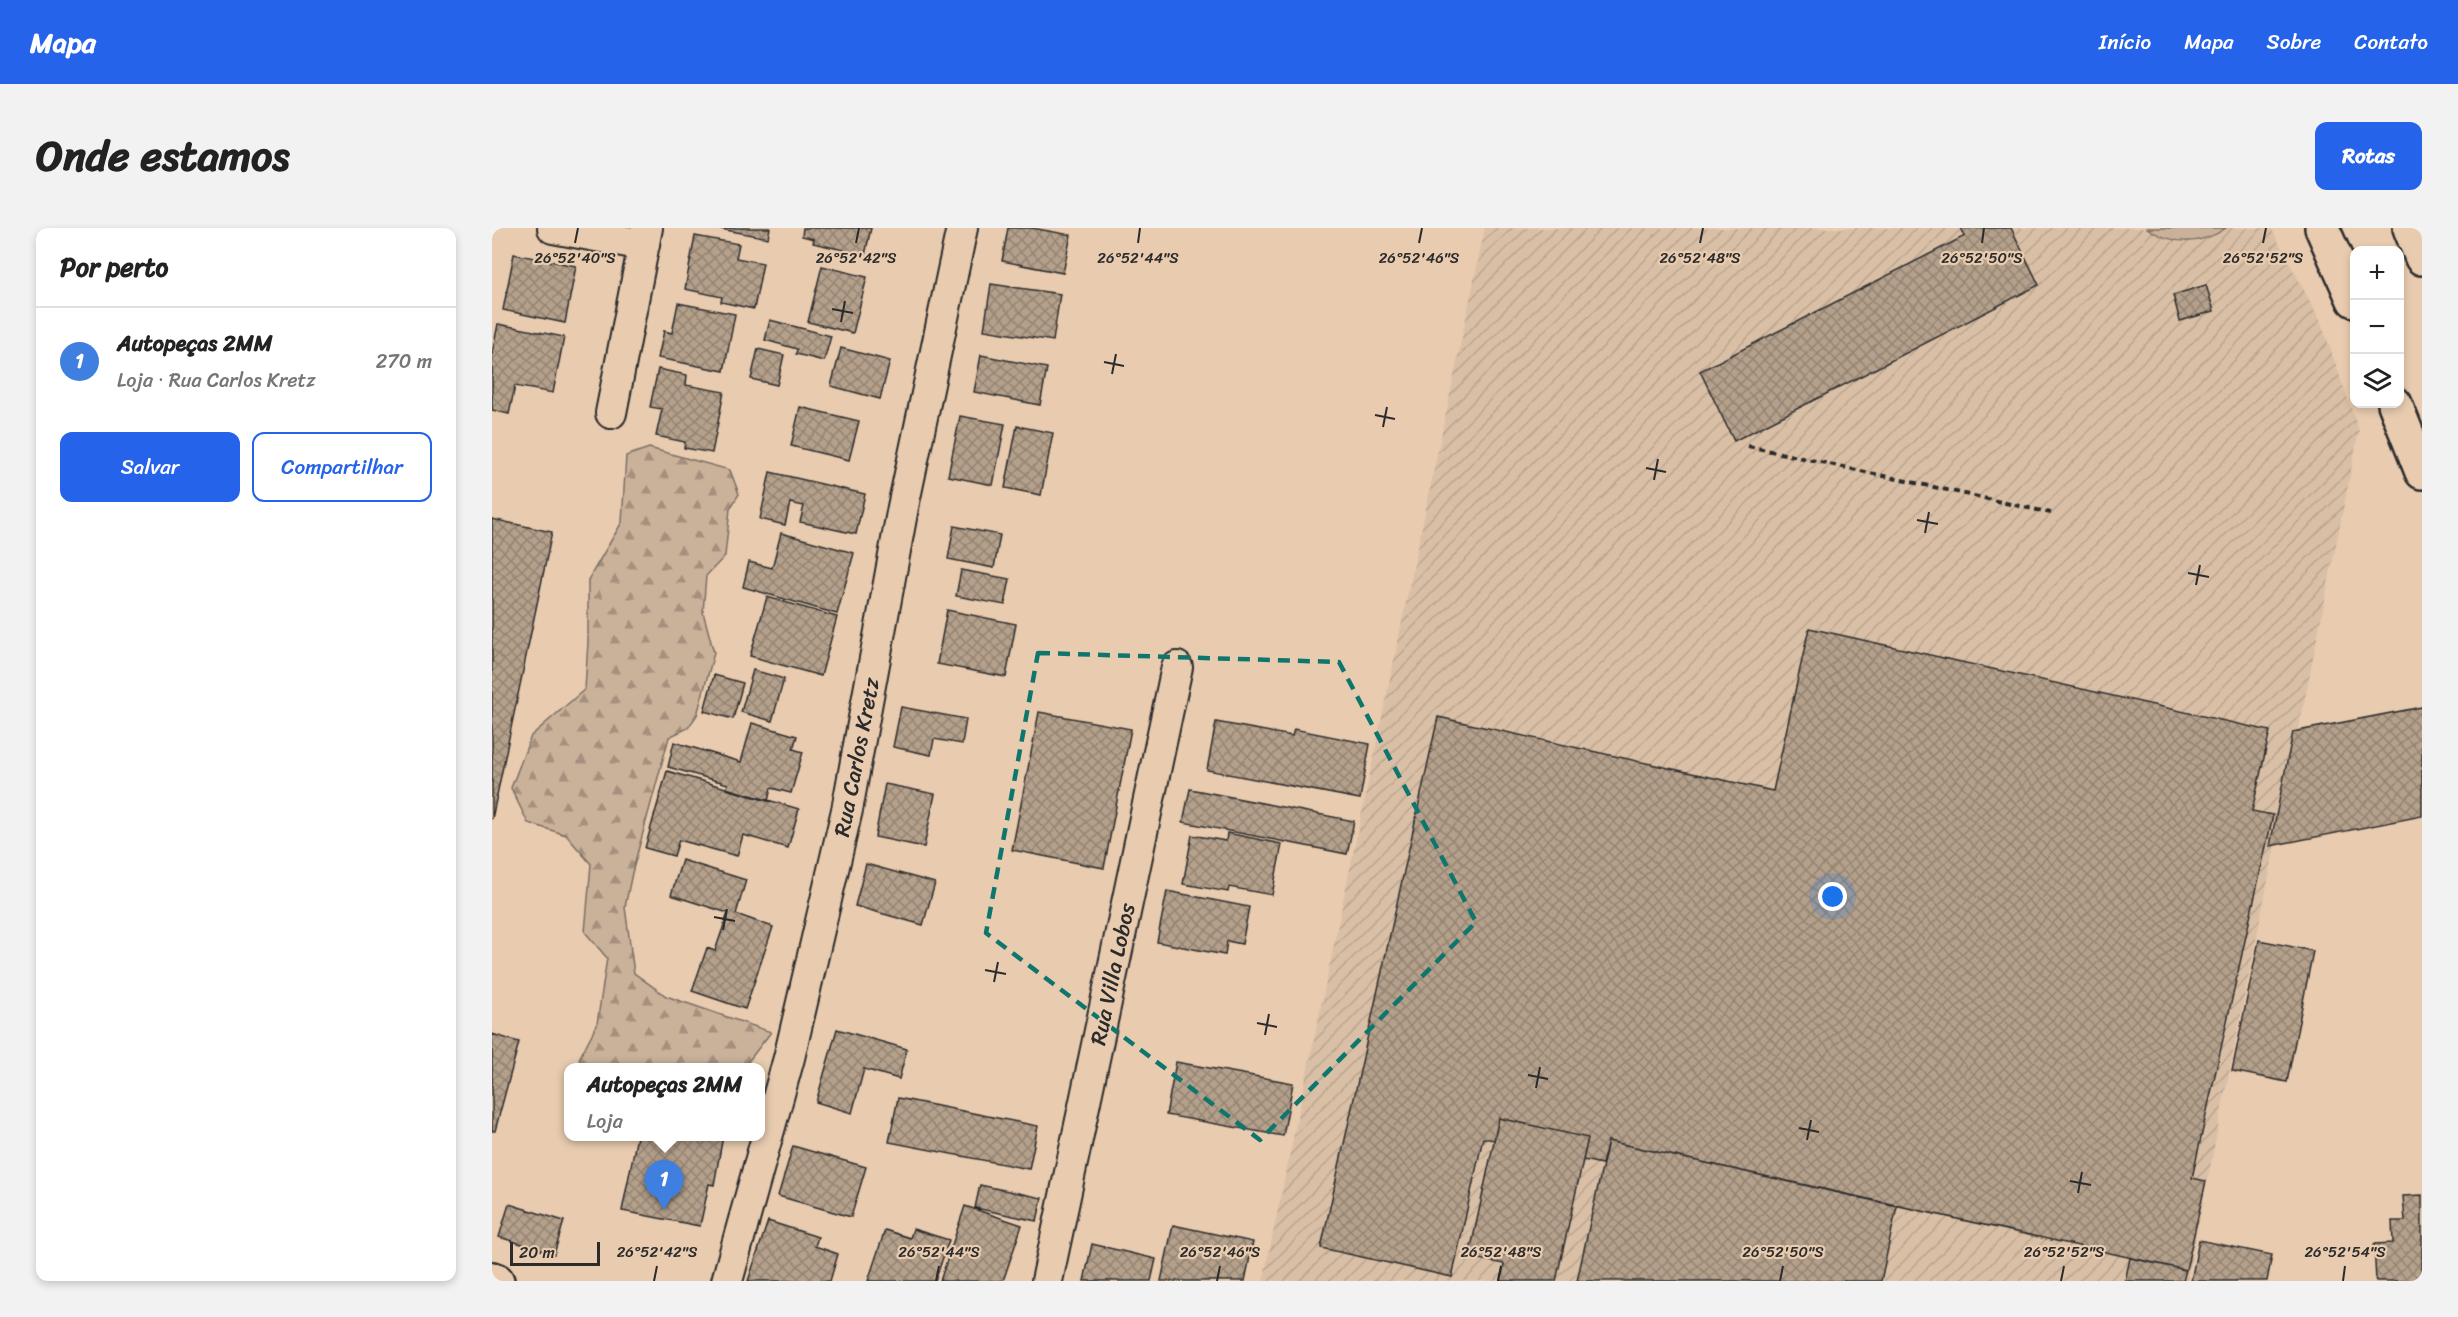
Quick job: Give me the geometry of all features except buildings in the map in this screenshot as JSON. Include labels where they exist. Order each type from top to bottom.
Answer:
[{"type":"main road","points":[[2322,228],[2350,289]]},
{"type":"main road","points":[[2410,228],[2422,258]]},
{"type":"main road","points":[[2397,408],[2422,472]]},
{"type":"main road","points":[[492,1280],[497,1281]]},
{"type":"street","points":[[553,228],[646,236],[611,413]]},
{"type":"street","name":"Rua Carlos Kretz","points":[[727,1281],[789,1058],[847,810],[903,507],[962,228]]},
{"type":"street","name":"Rua Villa Lobos","points":[[1047,1281],[1177,667]]},
{"type":"path","points":[[1748,446],[2051,513]]},
{"type":"highlighted area","points":[[1038,653],[1339,662],[1476,922],[1260,1140],[986,933]]},
{"type":"shaded area","points":[[1485,228],[2271,228],[2321,322],[2359,431],[2187,1281],[1263,1281]]},
{"type":"green space","points":[[2147,228],[2226,228],[2206,238],[2186,241],[2166,238]]},
{"type":"green space","points":[[649,448],[730,470],[739,494],[730,509],[725,556],[706,576],[703,612],[714,653],[697,715],[688,728],[669,737],[625,907],[634,973],[666,996],[771,1032],[747,1063],[582,1063],[579,1059],[597,1024],[607,958],[585,932],[591,864],[566,835],[528,823],[511,788],[531,736],[585,689],[588,580],[622,522],[626,456]]},
{"type":"place","name":"Autopeças 2MM","points":[[664,1210]]}]
